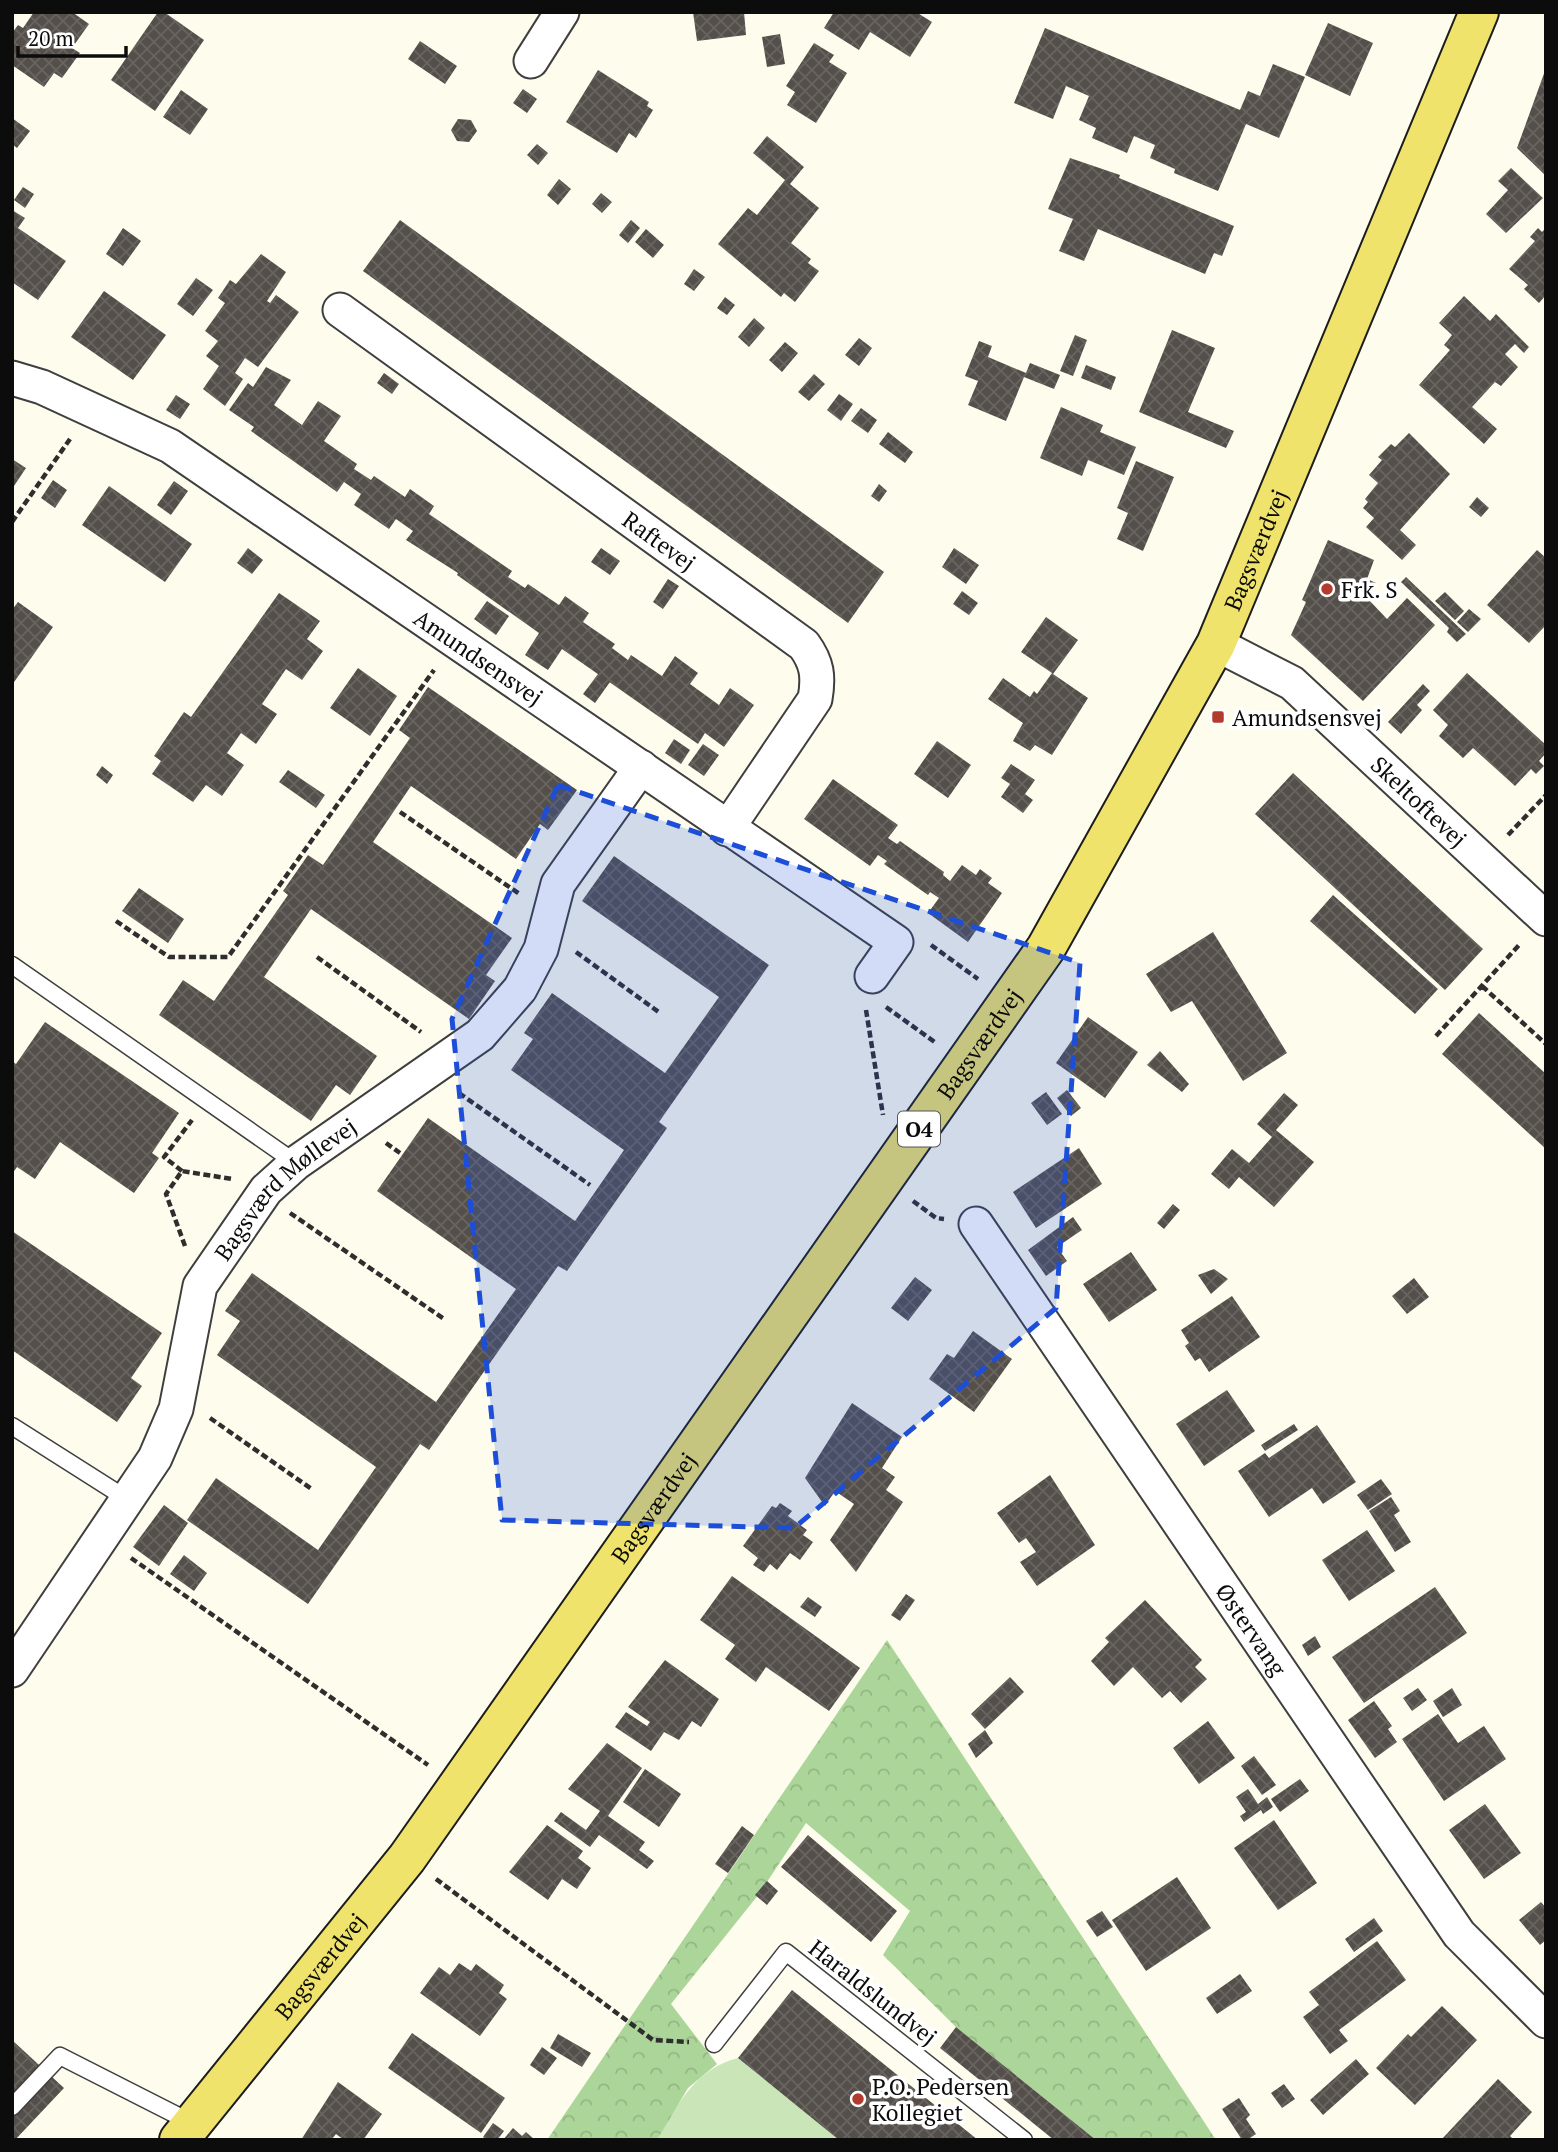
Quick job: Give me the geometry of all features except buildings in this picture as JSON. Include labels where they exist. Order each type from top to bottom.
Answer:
[{"type":"main road","name":"Bagsværdvej","points":[[186,2132],[407,1858],[459,1786],[1010,1002],[1092,871],[1216,644],[1479,12]]},
{"type":"street","points":[[531,61],[562,12]]},
{"type":"street","name":"Raftevej","points":[[340,310],[804,645],[815,660],[818,679],[815,699],[727,829]]},
{"type":"street","name":"Amundsensvej","points":[[12,378],[42,387],[170,446],[896,942]]},
{"type":"street","name":"Skeltoftevej","points":[[1216,644],[1292,683],[1545,919]]},
{"type":"street","name":"Bagsværd Møllevej","points":[[12,1670],[155,1458],[177,1409],[200,1286],[263,1195],[296,1163],[480,1035],[520,989],[541,949],[558,884],[641,766]]},
{"type":"street","points":[[867,983],[896,942]]},
{"type":"street","name":"Østervang","points":[[976,1224],[1459,1934],[1546,2021]]},
{"type":"lane","points":[[12,965],[296,1163]]},
{"type":"lane","points":[[12,1426],[127,1499]]},
{"type":"lane","name":"Haraldslundvej","points":[[714,2043],[786,1951],[1024,2140]]},
{"type":"lane","points":[[12,2107],[60,2056],[186,2132]]},
{"type":"path","points":[[12,522],[74,432]]},
{"type":"path","points":[[117,921],[169,957],[228,957],[455,640]]},
{"type":"path","points":[[1483,861],[1546,795]]},
{"type":"path","points":[[401,812],[548,923],[660,1013]]},
{"type":"path","points":[[1436,1036],[1545,919]]},
{"type":"path","points":[[896,942],[906,927],[1010,1002]]},
{"type":"path","points":[[317,957],[440,1063],[590,1185]]},
{"type":"path","points":[[867,983],[966,1064]]},
{"type":"path","points":[[867,983],[888,1174],[936,1218],[976,1224]]},
{"type":"path","points":[[1482,986],[1546,1044]]},
{"type":"path","points":[[194,1117],[164,1157],[181,1171],[245,1181],[444,1319]]},
{"type":"path","points":[[181,1171],[166,1194],[186,1251],[211,1270]]},
{"type":"path","points":[[179,1396],[313,1490]]},
{"type":"path","points":[[101,1538],[459,1786]]},
{"type":"path","points":[[407,1858],[653,2040],[714,2043]]},
{"type":"highlighted area","points":[[558,785],[1080,963],[1056,1308],[794,1528],[502,1520],[452,1019]]},
{"type":"green space","points":[[887,1640],[1216,2140],[1096,2140],[956,2027],[883,1955],[910,1911],[806,1823],[759,1894],[671,2004],[717,2064],[688,2088],[657,2140],[547,2140]]},
{"type":"green space","points":[[738,2058],[839,2140],[657,2140],[681,2101],[699,2079],[723,2063]]},
{"type":"place","name":"Frk. S","points":[[1327,589]]},
{"type":"place","name":"Amundsensvej","points":[[1218,717]]},
{"type":"place","name":"P.O. Pedersen Kollegiet","points":[[858,2099]]}]
